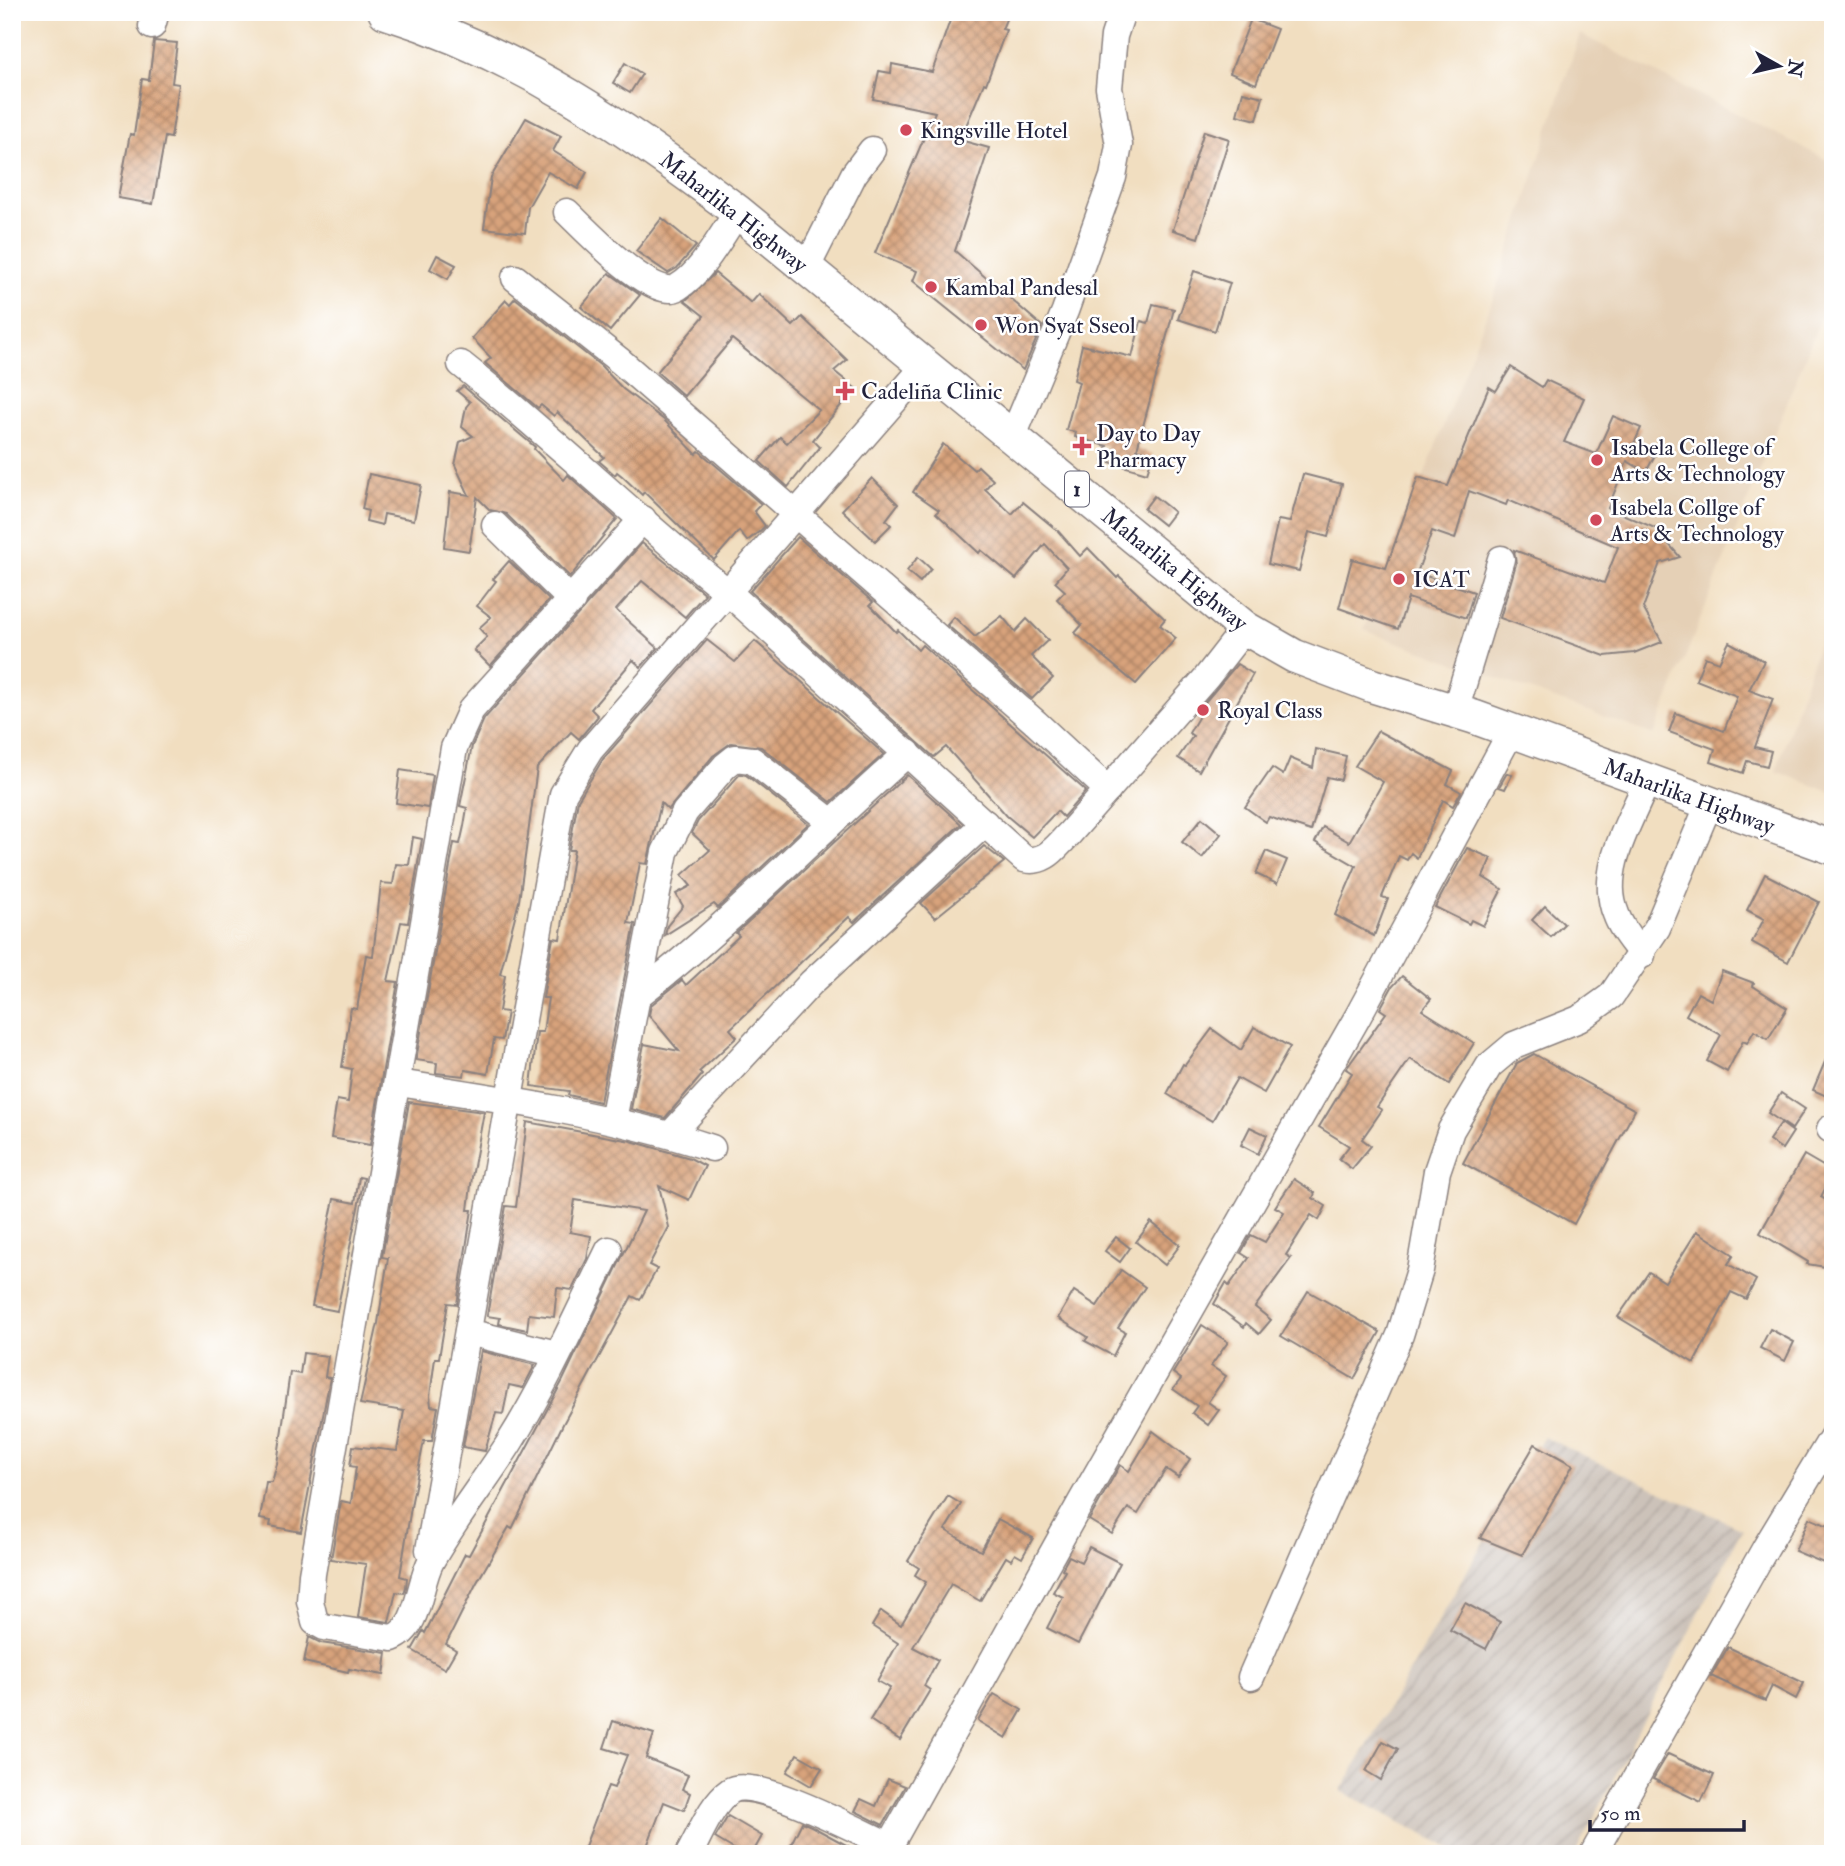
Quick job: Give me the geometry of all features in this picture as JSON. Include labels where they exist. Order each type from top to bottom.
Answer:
[{"type":"main road","name":"Maharlika Highway","points":[[385,12],[430,26],[517,64],[607,117],[738,212],[1245,628],[1294,656],[1373,686],[1512,730],[1833,848]]},
{"type":"street","points":[[1013,436],[1065,311],[1112,177],[1119,145],[1109,88],[1114,36],[1122,12]]},
{"type":"street","points":[[807,269],[854,174],[872,150]]},
{"type":"street","points":[[567,212],[648,284],[667,291],[678,287],[698,268],[738,212]]},
{"type":"street","points":[[514,278],[620,361],[1036,723],[1108,790]]},
{"type":"street","points":[[461,364],[531,420],[729,593],[1024,859],[1039,861],[1047,857],[1206,678],[1245,628]]},
{"type":"street","points":[[643,520],[471,710],[460,729],[448,776],[398,1083],[312,1574],[311,1615],[324,1628],[391,1638],[402,1634],[410,1624],[425,1573],[563,794],[590,750],[925,367]]},
{"type":"street","points":[[495,525],[572,601]]},
{"type":"street","points":[[1455,711],[1501,559]]},
{"type":"street","points":[[689,1854],[722,1798],[733,1789],[744,1787],[773,1794],[887,1850],[1061,1536],[1357,1018],[1512,730]]},
{"type":"street","points":[[637,996],[713,934],[830,821],[908,753]]},
{"type":"street","points":[[612,1120],[665,852],[685,812],[725,766],[736,758],[752,760],[830,821]]},
{"type":"street","points":[[1642,955],[1619,922],[1610,888],[1614,860],[1647,781]]},
{"type":"street","points":[[1251,1676],[1401,1335],[1420,1270],[1437,1171],[1451,1130],[1489,1066],[1514,1045],[1580,1018],[1611,996],[1642,955],[1657,928],[1709,804]]},
{"type":"street","points":[[671,1133],[811,984],[985,823]]},
{"type":"street","points":[[398,1083],[509,1100],[612,1120],[671,1133],[712,1148]]},
{"type":"street","points":[[425,1573],[448,1530],[508,1444],[557,1354],[608,1250]]},
{"type":"street","points":[[468,1332],[557,1354]]},
{"type":"street","points":[[1593,1854],[1745,1583],[1833,1436]]},
{"type":"shaded area","name":"Isabela College of Arts & Technology","points":[[1580,34],[1833,163],[1833,287],[1654,735],[1364,630],[1496,291]]},
{"type":"shaded area","points":[[1833,600],[1833,793],[1776,771]]},
{"type":"shaded area","points":[[1544,1437],[1742,1529],[1575,1854],[1461,1854],[1341,1791]]},
{"type":"building","points":[[953,12],[1009,12],[1002,29],[1006,30],[986,84],[984,83],[960,140],[989,148],[955,251],[1042,326],[1023,370],[913,281],[917,271],[875,253],[935,112],[873,99],[879,71],[891,73],[892,64],[932,72]]},
{"type":"building","points":[[1251,19],[1277,29],[1256,84],[1230,73]]},
{"type":"building","points":[[154,41],[177,43],[172,83],[179,84],[171,138],[165,137],[153,204],[118,198],[130,134],[134,135],[142,79],[149,80]]},
{"type":"building","points":[[625,63],[642,74],[630,93],[613,83]]},
{"type":"building","points":[[1243,92],[1263,97],[1257,120],[1237,115]]},
{"type":"building","points":[[526,118],[561,136],[553,151],[587,172],[578,189],[548,172],[528,207],[525,233],[484,228],[491,177]]},
{"type":"building","points":[[1204,131],[1229,139],[1198,238],[1173,230]]},
{"type":"building","points":[[662,218],[696,246],[677,268],[668,273],[636,251]]},
{"type":"building","points":[[437,255],[456,265],[448,279],[430,269]]},
{"type":"building","points":[[1194,271],[1230,283],[1215,331],[1178,319]]},
{"type":"building","points":[[609,273],[640,295],[610,331],[581,307]]},
{"type":"building","points":[[715,273],[751,303],[759,294],[793,326],[802,317],[847,360],[834,371],[855,388],[813,440],[820,447],[788,487],[759,461],[780,437],[787,443],[819,410],[732,339],[684,396],[657,372],[704,316],[685,301]]},
{"type":"building","points":[[515,298],[664,420],[696,454],[699,451],[761,504],[754,511],[765,526],[747,541],[739,531],[714,560],[644,492],[642,495],[617,472],[615,475],[599,461],[604,457],[557,412],[554,416],[541,405],[538,408],[485,363],[491,358],[472,338],[506,300],[510,304]]},
{"type":"building","points":[[1153,304],[1174,309],[1137,449],[1153,454],[1147,473],[1103,460],[1107,446],[1075,437],[1076,432],[1066,430],[1079,382],[1074,380],[1082,345],[1132,357],[1141,321],[1148,323]]},
{"type":"building","points":[[1511,367],[1542,387],[1546,380],[1584,398],[1564,442],[1596,454],[1613,416],[1641,428],[1633,446],[1654,457],[1646,472],[1627,461],[1608,508],[1655,528],[1680,557],[1660,563],[1643,608],[1662,642],[1634,653],[1605,656],[1500,618],[1516,564],[1514,550],[1604,583],[1618,547],[1508,500],[1506,505],[1469,491],[1455,539],[1432,531],[1417,573],[1474,592],[1466,618],[1408,598],[1398,629],[1339,608],[1352,559],[1386,568],[1418,477],[1448,486],[1489,387],[1496,391]]},
{"type":"building","points":[[463,386],[535,447],[564,480],[568,475],[617,519],[570,577],[506,514],[490,510],[477,497],[469,551],[444,547],[450,492],[469,495],[455,465],[460,442],[473,436],[462,427],[466,407],[470,402],[457,391]]},
{"type":"building","points":[[943,444],[974,470],[978,466],[993,480],[985,489],[1012,514],[1023,502],[1058,531],[1080,556],[1088,548],[1117,578],[1119,576],[1165,619],[1160,625],[1176,638],[1136,684],[1075,633],[1082,625],[1057,599],[1065,591],[1055,582],[1067,568],[1045,544],[1016,579],[981,550],[979,553],[936,513],[939,510],[913,492]]},
{"type":"building","points":[[369,474],[421,485],[414,520],[384,514],[382,525],[366,521],[368,511],[362,509]]},
{"type":"building","points":[[1303,474],[1342,484],[1328,537],[1309,532],[1299,571],[1268,564],[1278,520],[1290,522]]},
{"type":"building","points":[[872,478],[898,504],[886,520],[891,525],[875,541],[842,510]]},
{"type":"building","points":[[1154,496],[1174,512],[1164,525],[1144,509]]},
{"type":"building","points":[[798,537],[873,602],[870,605],[896,632],[898,630],[918,650],[922,645],[1086,791],[1063,817],[1057,811],[1032,837],[1007,816],[946,747],[934,757],[750,591]]},
{"type":"building","points":[[642,543],[705,594],[685,617],[642,581],[616,610],[658,648],[641,667],[633,660],[591,709],[598,716],[579,739],[571,732],[537,768],[519,901],[500,974],[505,975],[499,1011],[507,1012],[502,1040],[494,1039],[488,1074],[465,1070],[464,1076],[436,1073],[437,1063],[416,1060],[454,843],[460,844],[464,826],[467,808],[460,806],[472,746],[484,719]]},
{"type":"building","points":[[918,557],[931,569],[920,582],[907,571]]},
{"type":"building","points":[[509,561],[549,600],[490,666],[474,650],[487,637],[479,628],[491,617],[477,606],[496,581],[493,579]]},
{"type":"building","points":[[1002,616],[1015,632],[1027,619],[1048,640],[1031,656],[1053,678],[1032,699],[947,625],[954,617],[975,637]]},
{"type":"building","points":[[707,640],[735,662],[755,641],[884,754],[831,802],[761,747],[731,743],[713,756],[668,810],[661,803],[647,864],[640,863],[628,923],[635,924],[600,1102],[568,1095],[569,1091],[531,1086],[537,1032],[543,1032],[548,998],[543,998],[553,938],[560,939],[574,850],[569,850],[578,800],[603,759]]},
{"type":"building","points":[[1729,642],[1764,661],[1749,690],[1773,699],[1755,747],[1771,751],[1767,766],[1747,761],[1743,773],[1711,762],[1715,749],[1669,732],[1676,713],[1724,731],[1737,696],[1696,680],[1705,657],[1719,662]]},
{"type":"building","points":[[1237,664],[1253,674],[1199,771],[1178,758],[1193,736],[1189,733],[1199,716],[1196,713]]},
{"type":"building","points":[[1378,731],[1453,771],[1447,784],[1461,792],[1453,806],[1443,800],[1417,858],[1411,853],[1407,860],[1399,856],[1382,897],[1388,899],[1374,936],[1335,915],[1356,866],[1315,842],[1323,827],[1349,842],[1364,816],[1383,782],[1355,766]]},
{"type":"building","points":[[1316,749],[1346,756],[1341,780],[1327,777],[1311,831],[1269,817],[1266,822],[1245,807],[1272,768],[1283,775],[1290,758],[1313,768]]},
{"type":"building","points":[[400,770],[433,775],[428,808],[396,803]]},
{"type":"building","points":[[1507,773],[1512,775],[1505,789],[1499,787]]},
{"type":"building","points":[[740,774],[746,775],[808,824],[718,908],[714,904],[665,935],[667,926],[683,906],[676,894],[691,886],[682,875],[710,850],[692,833],[698,821]]},
{"type":"building","points":[[907,775],[961,824],[854,922],[849,917],[730,1029],[737,1037],[699,1072],[702,1075],[665,1118],[631,1109],[644,1044],[679,1051],[649,1015],[651,1005],[682,980],[686,985],[739,936],[736,933]]},
{"type":"building","points":[[1202,818],[1221,834],[1202,858],[1182,842]]},
{"type":"building","points":[[413,837],[422,839],[408,923],[401,922],[388,981],[398,982],[370,1145],[331,1138],[337,1100],[348,1102],[352,1069],[342,1067],[351,1008],[357,1009],[366,955],[373,956],[381,883],[393,884],[396,864],[409,865]]},
{"type":"building","points":[[984,846],[1004,862],[935,918],[921,903]]},
{"type":"building","points":[[1467,848],[1491,858],[1483,877],[1502,889],[1483,926],[1471,920],[1469,924],[1435,907]]},
{"type":"building","points":[[1266,851],[1287,860],[1277,884],[1256,874]]},
{"type":"building","points":[[1765,874],[1819,902],[1788,962],[1752,942],[1764,919],[1747,910]]},
{"type":"building","points":[[1545,906],[1564,924],[1551,937],[1532,920]]},
{"type":"building","points":[[1722,971],[1754,983],[1753,986],[1787,1008],[1768,1039],[1754,1031],[1747,1043],[1743,1041],[1727,1072],[1707,1061],[1721,1035],[1686,1015],[1698,993],[1711,1000]]},
{"type":"building","points":[[1402,976],[1431,999],[1422,1010],[1474,1043],[1449,1084],[1410,1059],[1377,1107],[1382,1110],[1362,1139],[1371,1146],[1352,1169],[1339,1159],[1349,1146],[1319,1127],[1352,1073],[1346,1069],[1386,1013],[1380,1009],[1392,987]]},
{"type":"building","points":[[1254,1027],[1290,1047],[1264,1093],[1237,1078],[1212,1121],[1167,1094],[1183,1064],[1185,1065],[1212,1029],[1241,1050]]},
{"type":"building","points":[[1833,1043],[1833,1099],[1813,1090]]},
{"type":"building","points":[[1534,1054],[1635,1110],[1574,1224],[1463,1163],[1517,1063]]},
{"type":"building","points":[[1781,1093],[1805,1109],[1792,1129],[1768,1113]]},
{"type":"building","points":[[409,1102],[484,1112],[472,1177],[468,1210],[472,1210],[457,1304],[448,1303],[439,1358],[435,1358],[430,1396],[431,1406],[438,1407],[432,1441],[424,1441],[412,1501],[400,1576],[407,1578],[406,1587],[404,1593],[396,1592],[389,1622],[358,1617],[366,1564],[331,1559],[341,1501],[351,1503],[356,1467],[350,1466],[353,1446],[397,1451],[404,1411],[360,1404],[378,1323],[388,1258],[382,1257]]},
{"type":"building","points":[[527,1122],[631,1141],[690,1158],[705,1166],[689,1200],[659,1186],[669,1227],[649,1265],[657,1269],[640,1300],[632,1296],[563,1424],[512,1529],[509,1527],[476,1584],[446,1644],[456,1650],[445,1669],[412,1650],[423,1631],[425,1633],[465,1554],[469,1555],[563,1380],[644,1211],[575,1200],[570,1232],[591,1236],[587,1259],[572,1290],[557,1288],[554,1317],[529,1314],[527,1330],[499,1324],[500,1318],[487,1316],[506,1206],[516,1207]]},
{"type":"building","points":[[1781,1123],[1793,1132],[1782,1149],[1769,1140]]},
{"type":"building","points":[[1250,1127],[1267,1135],[1258,1154],[1241,1145]]},
{"type":"building","points":[[1804,1155],[1833,1172],[1821,1197],[1833,1204],[1833,1239],[1826,1267],[1807,1264],[1808,1262],[1760,1233]]},
{"type":"building","points":[[359,1177],[364,1178],[337,1311],[312,1306],[334,1199],[355,1203]]},
{"type":"building","points":[[1294,1179],[1315,1193],[1313,1198],[1326,1206],[1319,1220],[1311,1215],[1286,1255],[1291,1258],[1255,1307],[1271,1320],[1259,1334],[1246,1323],[1244,1327],[1214,1304],[1226,1283],[1229,1286],[1249,1258],[1241,1253],[1251,1235],[1265,1242],[1284,1212],[1275,1207]]},
{"type":"building","points":[[1151,1222],[1180,1245],[1165,1265],[1136,1242]]},
{"type":"building","points":[[1697,1231],[1734,1255],[1728,1264],[1756,1280],[1746,1299],[1731,1292],[1694,1363],[1618,1317],[1649,1272],[1665,1282]]},
{"type":"building","points":[[1116,1237],[1130,1248],[1120,1262],[1105,1251]]},
{"type":"building","points":[[1121,1270],[1145,1287],[1118,1328],[1125,1332],[1113,1356],[1085,1341],[1088,1337],[1058,1318],[1074,1291],[1097,1306]]},
{"type":"building","points":[[1308,1291],[1380,1332],[1354,1379],[1281,1336]]},
{"type":"building","points":[[1202,1325],[1228,1342],[1211,1366],[1226,1376],[1208,1402],[1219,1410],[1208,1425],[1192,1413],[1197,1406],[1173,1389],[1181,1379],[1173,1373]]},
{"type":"building","points":[[1770,1329],[1794,1342],[1785,1361],[1760,1348]]},
{"type":"building","points":[[481,1351],[535,1365],[523,1388],[509,1385],[503,1414],[496,1413],[485,1451],[463,1447]]},
{"type":"building","points":[[303,1353],[328,1356],[325,1377],[330,1378],[301,1532],[270,1526],[271,1521],[260,1519],[266,1482],[272,1482],[277,1464],[290,1372],[300,1374]]},
{"type":"building","points":[[1153,1431],[1190,1459],[1178,1477],[1166,1469],[1138,1514],[1128,1508],[1112,1534],[1089,1520],[1120,1465],[1129,1471]]},
{"type":"building","points":[[1535,1444],[1573,1465],[1522,1555],[1480,1538]]},
{"type":"building","points":[[948,1496],[961,1504],[945,1530],[981,1551],[998,1519],[1033,1538],[1022,1558],[1015,1554],[1011,1560],[1006,1557],[980,1601],[951,1584],[913,1647],[938,1660],[924,1686],[930,1690],[900,1740],[870,1720],[890,1688],[877,1681],[898,1643],[872,1626],[881,1611],[901,1625],[926,1582],[915,1575],[919,1568],[908,1561]]},
{"type":"building","points":[[1809,1518],[1833,1528],[1833,1567],[1795,1551]]},
{"type":"building","points":[[1089,1547],[1120,1563],[1078,1644],[1047,1628],[1063,1597],[1053,1592],[1065,1571],[1062,1569],[1069,1556],[1081,1562]]},
{"type":"building","points":[[1465,1603],[1500,1622],[1486,1649],[1450,1630]]},
{"type":"building","points":[[309,1637],[321,1643],[387,1653],[384,1675],[349,1669],[348,1672],[304,1662]]},
{"type":"building","points":[[1728,1647],[1804,1683],[1796,1699],[1772,1686],[1765,1701],[1711,1676]]},
{"type":"building","points":[[994,1694],[1022,1710],[1006,1738],[978,1721]]},
{"type":"building","points":[[613,1721],[654,1734],[646,1758],[688,1775],[682,1789],[690,1793],[684,1810],[664,1802],[644,1854],[582,1854],[608,1786],[614,1788],[627,1755],[604,1748]]},
{"type":"building","points":[[1383,1741],[1398,1749],[1381,1780],[1366,1771]]},
{"type":"building","points":[[797,1754],[822,1768],[811,1786],[787,1772]]},
{"type":"building","points":[[1668,1754],[1714,1775],[1701,1802],[1653,1779]]},
{"type":"building","points":[[888,1779],[905,1786],[883,1825],[855,1811],[861,1799],[876,1806]]},
{"type":"building","points":[[728,1816],[762,1836],[752,1854],[742,1854],[715,1838]]},
{"type":"building","points":[[802,1822],[863,1854],[800,1854],[789,1848]]},
{"type":"place","name":"Kingsville Hotel","points":[[906,130]]},
{"type":"place","name":"Kambal Pandesal","points":[[931,287]]},
{"type":"place","name":"Won Syat Sseol","points":[[981,325]]},
{"type":"place","name":"Cadeliña Clinic","points":[[845,391]]},
{"type":"place","name":"Day to Day Pharmacy","points":[[1082,446]]},
{"type":"place","name":"Isabela College of Arts & Technology","points":[[1597,460]]},
{"type":"place","name":"Isabela Collge of Arts & Technology","points":[[1596,520]]},
{"type":"place","name":"ICAT","points":[[1399,579]]},
{"type":"place","name":"Royal Class","points":[[1203,710]]}]
